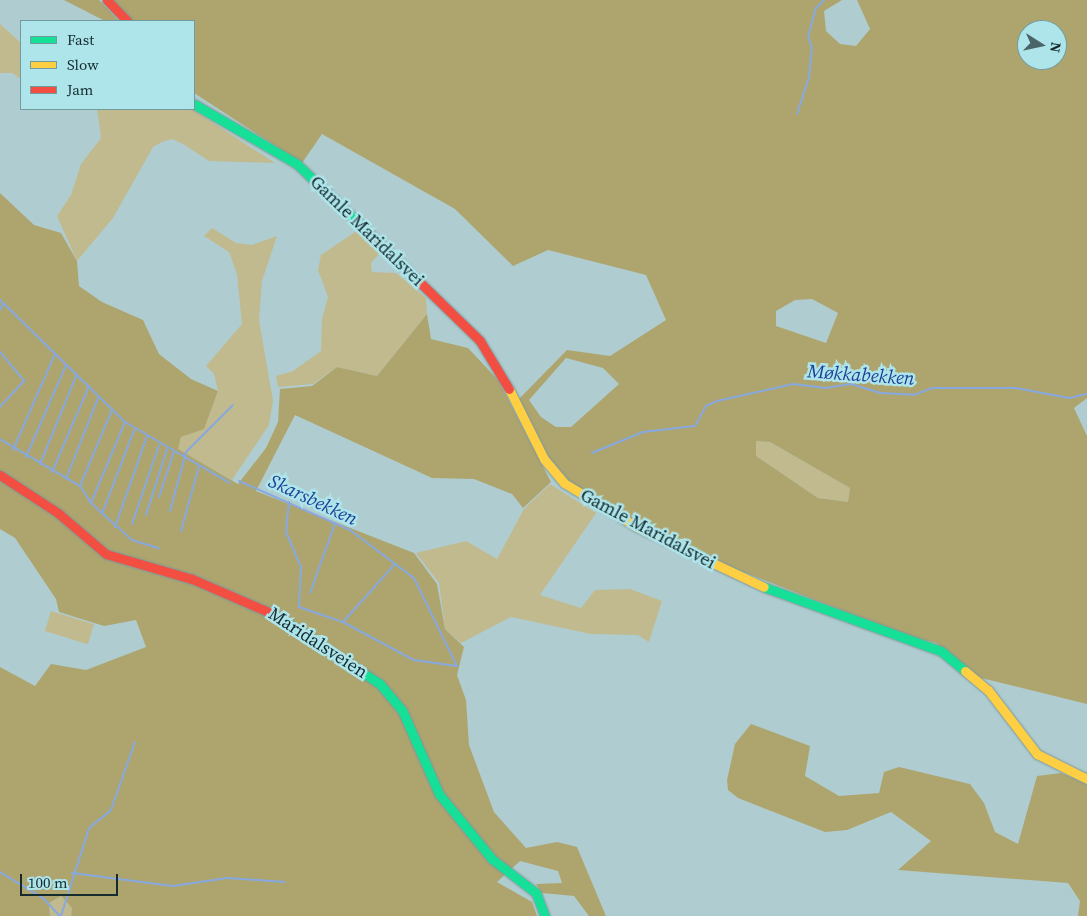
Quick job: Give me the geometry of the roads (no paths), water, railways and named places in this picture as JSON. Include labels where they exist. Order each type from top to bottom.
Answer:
[{"type":"street","points":[[107,0],[126,20]]},
{"type":"street","name":"Gamle Maridalsvei","points":[[195,105],[296,164],[480,341],[502,374],[544,459],[564,482],[637,527],[749,582],[941,651],[988,690],[1036,754],[1087,779]]},
{"type":"street","name":"Maridalsveien","points":[[0,475],[58,513],[110,556],[192,579],[253,603],[380,684],[402,710],[439,794],[492,859],[536,893],[544,916]]},
{"type":"waterway","points":[[797,114],[809,76],[812,48],[808,37],[816,8],[824,0]]},
{"type":"waterway","name":"Skarsbekken","points":[[0,300],[125,422],[230,483]]},
{"type":"waterway","name":"Skarsbekken","points":[[0,310],[3,304]]},
{"type":"waterway","points":[[0,352],[24,381],[0,407]]},
{"type":"waterway","points":[[13,450],[54,356]]},
{"type":"waterway","points":[[26,457],[66,365]]},
{"type":"waterway","points":[[40,464],[77,374]]},
{"type":"waterway","name":"Møkkabekken","points":[[592,453],[643,432],[695,426],[706,406],[717,401],[793,384],[826,388],[851,384],[881,393],[914,395],[932,388],[1016,388],[1069,398],[1087,394]]},
{"type":"waterway","points":[[52,472],[89,386]]},
{"type":"waterway","points":[[66,479],[98,398]]},
{"type":"waterway","points":[[170,511],[186,452],[233,405]]},
{"type":"waterway","points":[[80,486],[112,410]]},
{"type":"waterway","points":[[91,503],[125,422]]},
{"type":"waterway","points":[[102,514],[134,430]]},
{"type":"waterway","points":[[115,527],[147,436]]},
{"type":"waterway","points":[[0,439],[80,486],[91,503],[132,540],[159,548]]},
{"type":"waterway","points":[[132,524],[159,445]]},
{"type":"waterway","points":[[146,515],[167,449]]},
{"type":"waterway","points":[[159,497],[174,452]]},
{"type":"waterway","points":[[181,531],[199,466]]},
{"type":"waterway","name":"Skarsbekken","points":[[239,481],[350,530],[414,578],[457,666]]},
{"type":"waterway","points":[[289,502],[286,532],[301,567],[299,607],[343,622],[414,660],[457,666]]},
{"type":"waterway","points":[[310,593],[335,523]]},
{"type":"waterway","points":[[343,622],[395,564]]},
{"type":"waterway","points":[[61,916],[89,828],[111,810],[135,742]]},
{"type":"waterway","points":[[0,872],[43,898],[60,916]]},
{"type":"waterway","points":[[72,873],[173,886],[227,878],[285,882]]}]
